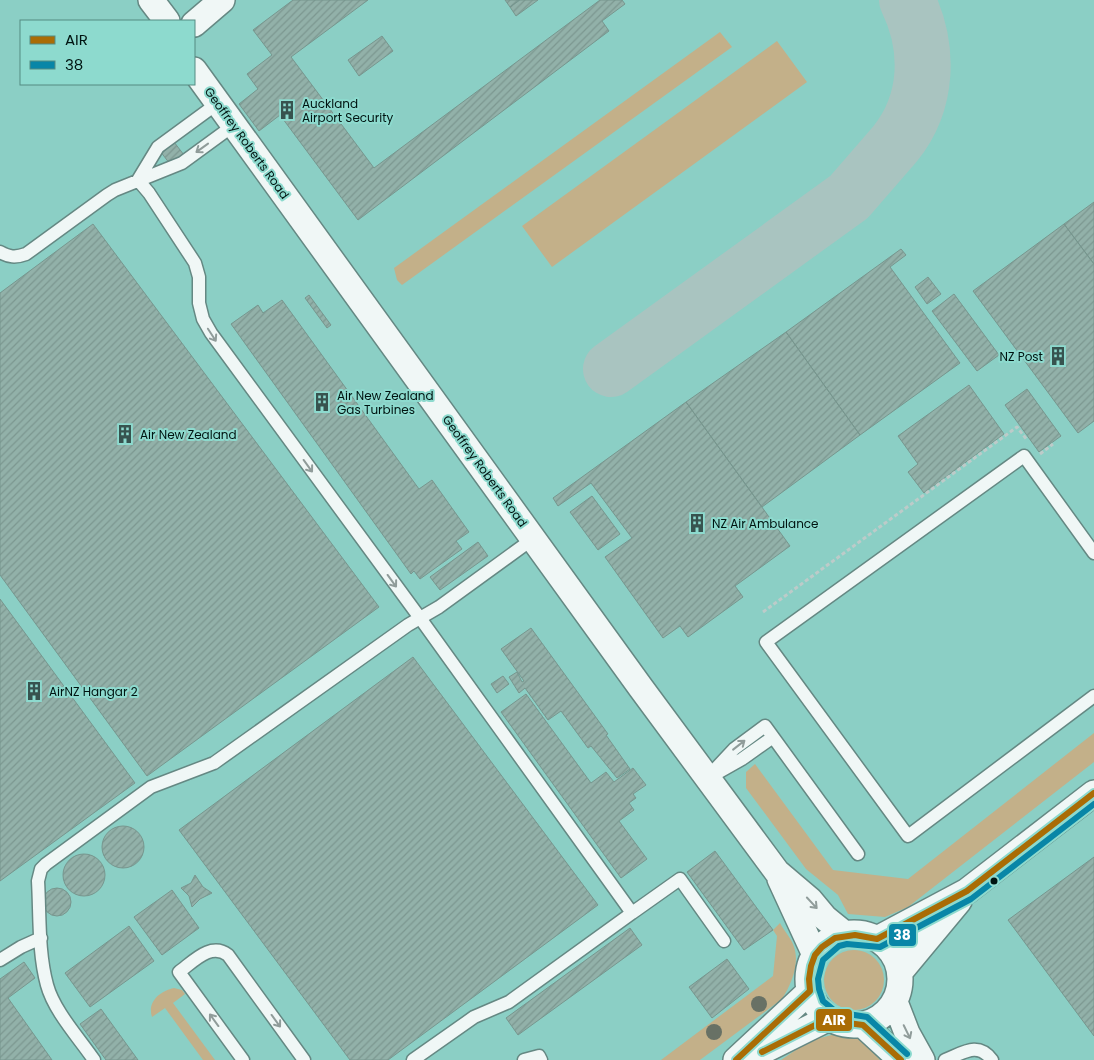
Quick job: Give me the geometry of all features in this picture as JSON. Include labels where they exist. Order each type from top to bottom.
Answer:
[{"type":"street","points":[[151,0],[167,20]]},
{"type":"street","points":[[195,23],[222,0]]},
{"type":"street","name":"Geoffrey Roberts Road","points":[[195,71],[777,872],[815,955]]},
{"type":"street","points":[[877,939],[968,891],[1094,793]]},
{"type":"street","name":"Geoffrey Roberts Road","points":[[777,872],[810,900],[826,918],[846,935]]},
{"type":"street","points":[[900,972],[968,891]]},
{"type":"street","points":[[846,935],[877,939],[890,950],[900,972],[899,992],[895,1002],[883,1015],[863,1025],[847,1024],[829,1018],[816,1006],[810,991],[809,979],[815,955],[822,947],[835,938],[846,935]]},
{"type":"street","points":[[736,1060],[810,991]]},
{"type":"street","points":[[895,1002],[907,1033],[922,1060]]},
{"type":"street","points":[[745,1060],[829,1018]]},
{"type":"street","points":[[863,1025],[901,1060]]},
{"type":"lane","points":[[138,180],[158,148],[218,103]]},
{"type":"lane","points":[[0,252],[9,257],[26,254],[107,194],[182,163],[234,125]]},
{"type":"lane","points":[[138,180],[149,193],[195,263],[199,277],[203,319],[211,333],[632,912]]},
{"type":"lane","points":[[1093,550],[1024,456],[766,642],[908,836],[1094,696]]},
{"type":"lane","points":[[94,1060],[57,1007],[47,986],[41,938],[39,876],[46,864],[151,787],[214,763],[408,625],[439,607],[534,538]]},
{"type":"lane","points":[[708,778],[742,759],[773,736],[858,854]]},
{"type":"lane","points":[[414,1060],[474,1017],[509,1002],[680,879],[724,941]]},
{"type":"lane","points":[[0,960],[20,947],[41,938]]},
{"type":"lane","points":[[243,1060],[179,972],[207,952],[213,950],[224,952],[228,955],[304,1060]]},
{"type":"lane","points":[[945,1060],[975,1048],[986,1051],[992,1060]]},
{"type":"lane","points":[[524,1060],[539,1056],[541,1060]]},
{"type":"path","points":[[763,612],[1017,428],[1028,441]]},
{"type":"path","points":[[1038,455],[1053,444]]},
{"type":"shaded area","points":[[0,0],[1094,0],[1094,1060],[0,1060]]},
{"type":"shaded area","points":[[720,32],[732,47],[402,285],[397,280],[394,268]]},
{"type":"shaded area","points":[[777,41],[807,82],[552,267],[522,226]]},
{"type":"shaded area","points":[[1094,733],[1094,762],[908,907],[885,917],[848,914],[838,895],[806,869],[746,788],[746,772],[755,764],[833,870],[908,879]]},
{"type":"shaded area","points":[[780,923],[790,938],[796,954],[791,981],[782,999],[700,1060],[661,1060],[773,976],[777,936],[773,930]]},
{"type":"shaded area","points":[[848,950],[860,950],[871,955],[879,963],[884,974],[882,992],[871,1005],[860,1010],[848,1010],[837,1005],[829,997],[824,986],[824,974],[829,963],[837,955]]},
{"type":"shaded area","points":[[169,989],[182,990],[185,994],[173,1003],[215,1060],[203,1060],[165,1008],[152,1017],[151,1007],[156,998]]},
{"type":"shaded area","points":[[839,1033],[862,1039],[880,1060],[781,1060],[809,1041]]},
{"type":"building","name":"Auckland Airport Security","points":[[293,0],[368,0],[291,57],[374,168],[600,0],[622,0],[625,4],[602,21],[609,31],[358,220],[280,115],[259,131],[239,104],[258,89],[247,74],[272,55],[253,30]]},
{"type":"building","points":[[505,0],[519,0],[510,7]]},
{"type":"building","points":[[520,0],[538,0],[516,16],[510,7]]},
{"type":"building","points":[[382,36],[393,51],[359,76],[348,60]]},
{"type":"building","points":[[174,142],[184,155],[170,164],[160,151]]},
{"type":"building","points":[[1094,202],[1094,264],[1064,224]]},
{"type":"building","name":"Air New Zealand","points":[[93,224],[379,607],[147,776],[0,575],[0,293]]},
{"type":"building","name":"NZ Post","points":[[1064,224],[1094,264],[1094,421],[1078,433],[973,291]]},
{"type":"building","points":[[901,249],[906,255],[890,267],[960,363],[860,435],[786,332]]},
{"type":"building","points":[[928,277],[941,294],[927,304],[915,287]]},
{"type":"building","points":[[954,294],[999,355],[977,371],[932,311]]},
{"type":"building","points":[[309,295],[331,325],[327,328],[305,298]]},
{"type":"building","name":"Air New Zealand Gas Turbines","points":[[282,300],[419,489],[432,480],[469,532],[456,541],[462,549],[420,579],[414,571],[411,574],[231,324],[258,305],[263,313]]},
{"type":"building","points":[[786,332],[860,435],[762,507],[686,402]]},
{"type":"building","points":[[969,385],[1004,434],[924,493],[908,472],[918,464],[898,436]]},
{"type":"building","points":[[1027,389],[1061,436],[1039,452],[1005,405]]},
{"type":"building","name":"NZ Air Ambulance","points":[[686,402],[790,546],[735,586],[743,597],[688,637],[680,626],[663,638],[605,557],[632,538],[591,483],[558,506],[553,498]]},
{"type":"building","points":[[592,496],[620,534],[598,550],[570,512]]},
{"type":"building","points":[[478,542],[488,556],[440,590],[430,577]]},
{"type":"building","name":"AirNZ Hangar 2","points":[[0,599],[135,783],[0,881]]},
{"type":"building","points":[[531,628],[608,734],[606,735],[630,769],[617,778],[591,746],[588,748],[561,711],[548,720],[525,688],[519,693],[509,677],[517,672],[522,682],[524,681],[501,649]]},
{"type":"building","points":[[413,657],[598,905],[388,1060],[350,1060],[179,830]]},
{"type":"building","points":[[503,676],[509,684],[497,693],[491,684]]},
{"type":"building","points":[[526,694],[591,783],[606,772],[614,782],[633,768],[646,785],[633,794],[636,798],[629,803],[634,810],[619,821],[647,859],[621,878],[501,712]]},
{"type":"building","points":[[123,826],[138,832],[144,847],[138,862],[123,868],[108,862],[102,847],[108,832]]},
{"type":"building","points":[[715,851],[773,930],[744,950],[687,872]]},
{"type":"building","points":[[84,854],[99,860],[105,875],[99,890],[84,896],[69,890],[63,875],[69,860]]},
{"type":"building","points":[[1094,857],[1094,1036],[1008,920]]},
{"type":"building","points":[[195,875],[203,887],[212,893],[200,899],[192,907],[189,896],[181,888],[191,883]]},
{"type":"building","points":[[57,888],[67,892],[71,902],[67,912],[57,916],[47,912],[43,902],[47,892]]},
{"type":"building","points":[[172,890],[199,928],[162,955],[134,917]]},
{"type":"building","points":[[129,926],[154,961],[90,1007],[65,973]]},
{"type":"building","points":[[630,928],[642,945],[518,1035],[506,1018]]},
{"type":"building","points":[[727,959],[749,989],[712,1018],[689,987]]},
{"type":"building","points":[[24,962],[35,978],[8,998],[52,1060],[0,1060],[0,979]]},
{"type":"building","points":[[101,1009],[138,1060],[106,1060],[80,1024]]},
{"type":"taxiway","points":[[611,369],[849,197],[895,144],[906,128],[914,110],[920,92],[922,74],[920,36],[907,0]]},
{"type":"transit line","name":"AIR","points":[[736,1060],[810,991],[811,966],[815,955],[822,947],[835,938],[855,935],[877,939],[967,891],[1094,793]]},
{"type":"transit line","name":"38","points":[[907,1054],[867,1017],[842,1013],[834,1010],[823,1001],[818,979],[823,960],[839,946],[847,944],[880,947],[971,899],[1094,804]]},
{"type":"transit line","name":"AIR","points":[[762,1052],[829,1018],[840,1022],[863,1025],[901,1060]]},
{"type":"place","name":"Auckland Airport Security","points":[[287,110]]},
{"type":"place","name":"NZ Post","points":[[1058,356]]},
{"type":"place","name":"Air New Zealand Gas Turbines","points":[[322,402]]},
{"type":"place","name":"Air New Zealand","points":[[125,434]]},
{"type":"place","name":"NZ Air Ambulance","points":[[697,523]]},
{"type":"place","name":"AirNZ Hangar 2","points":[[34,691]]}]
